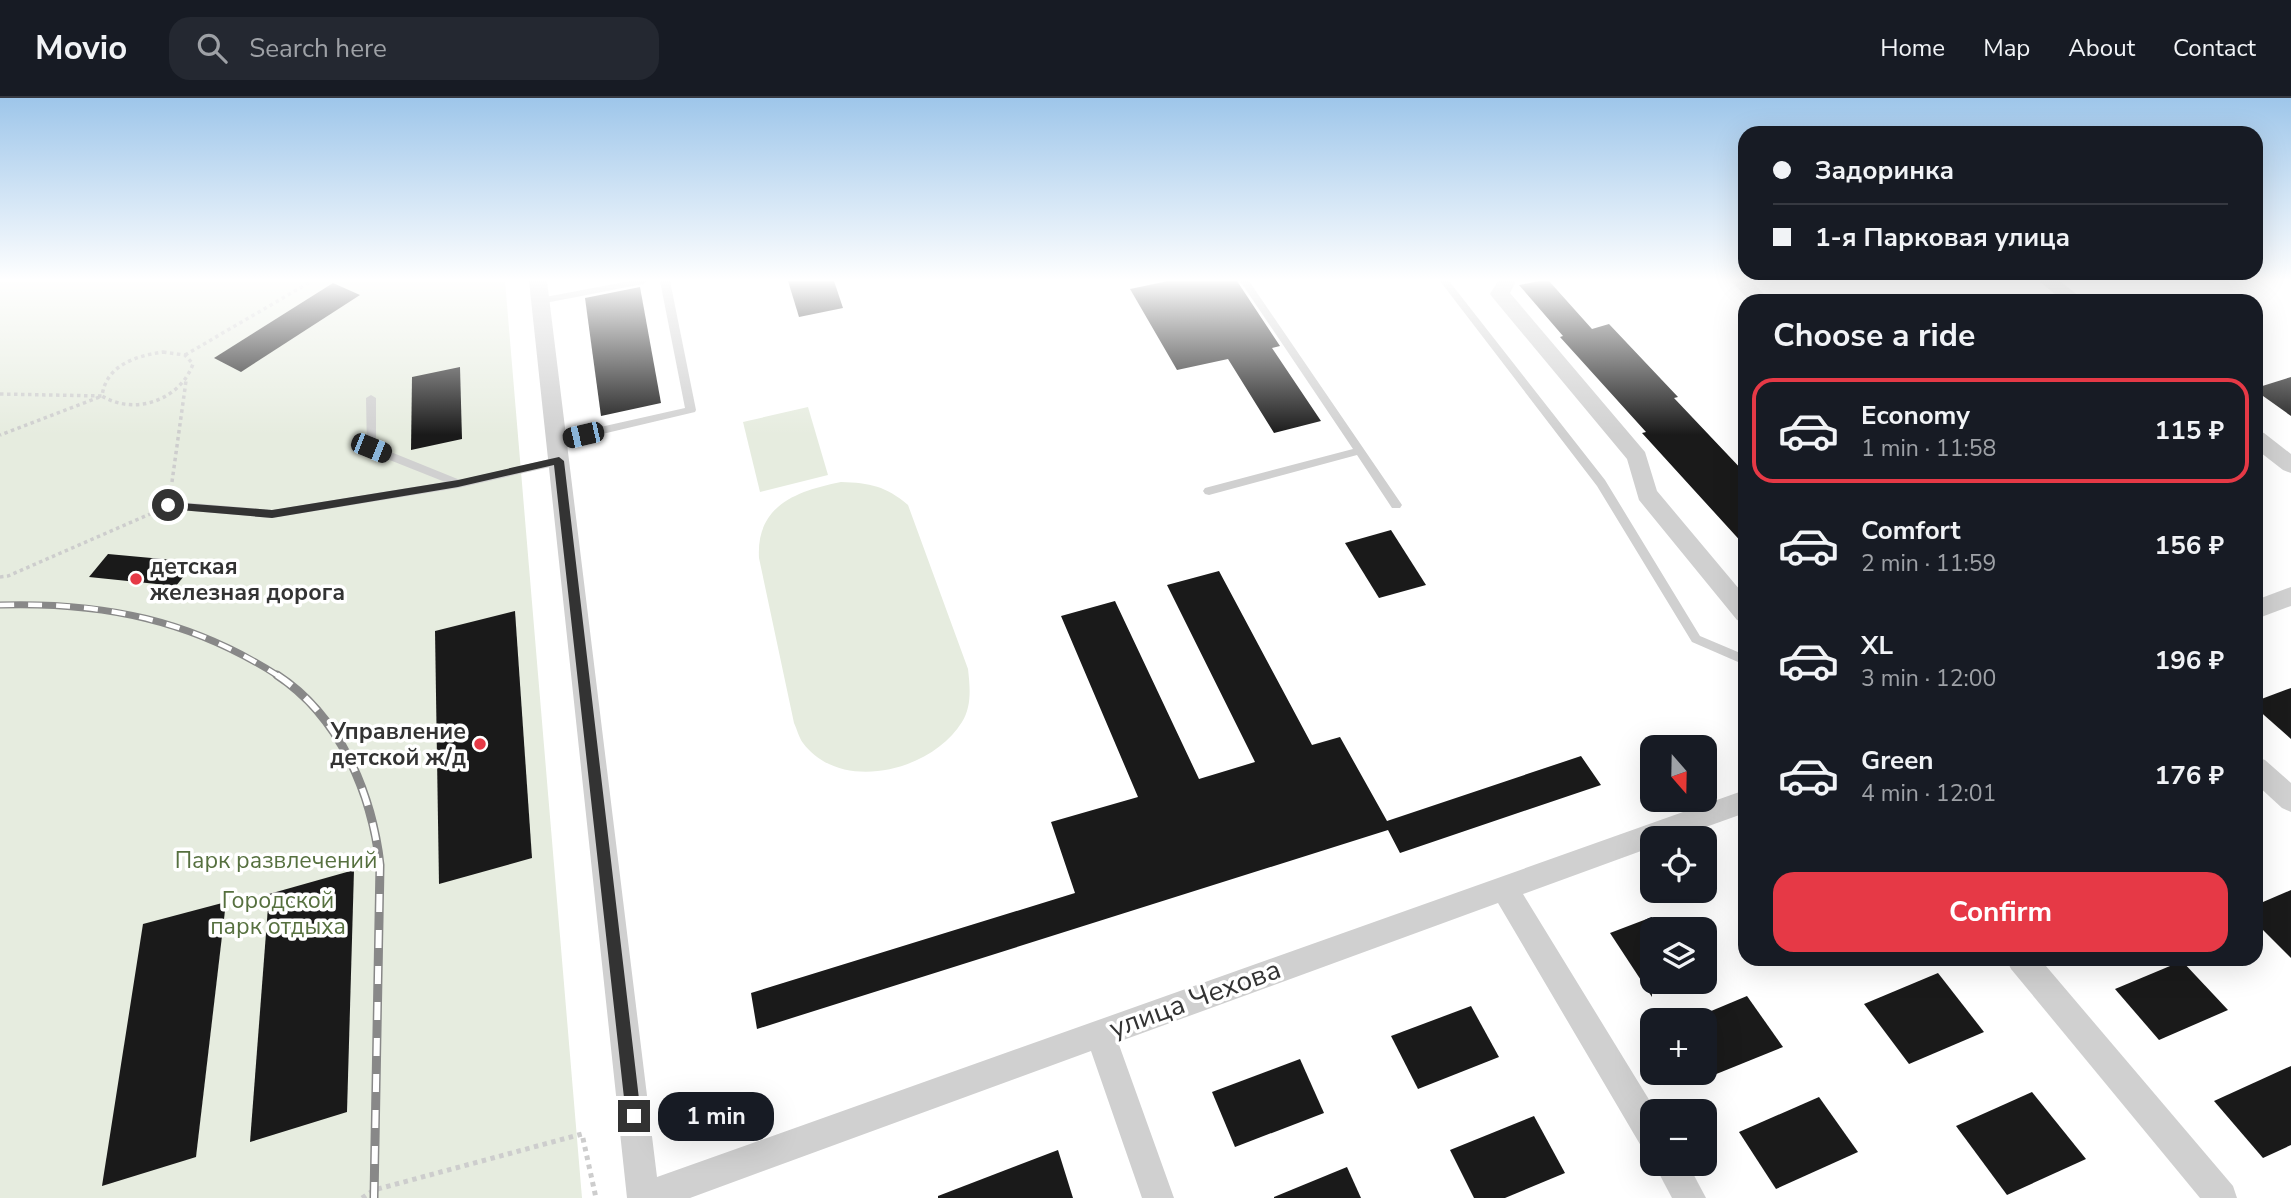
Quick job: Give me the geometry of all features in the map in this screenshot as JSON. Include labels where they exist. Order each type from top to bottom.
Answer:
[{"type":"street","points":[[544,332],[644,1198]]},
{"type":"street","points":[[1532,332],[1637,457],[1647,494],[1738,604]]},
{"type":"street","points":[[2263,443],[2291,465]]},
{"type":"street","points":[[2263,608],[2291,596]]},
{"type":"street","points":[[2263,774],[2291,800]]},
{"type":"street","name":"улица Чехова","points":[[644,1198],[1738,804]]},
{"type":"street","points":[[1504,888],[1640,1115]]},
{"type":"street","points":[[2027,966],[2221,1198]]},
{"type":"street","points":[[1100,1033],[1158,1198]]},
{"type":"street","points":[[1677,1176],[1690,1198]]},
{"type":"lane","points":[[168,505],[272,514],[458,484],[691,410],[675,332]]},
{"type":"lane","points":[[1279,332],[1396,505]]},
{"type":"lane","points":[[1484,332],[1601,483],[1696,639],[1738,657]]},
{"type":"lane","points":[[371,398],[371,448],[458,484]]},
{"type":"lane","points":[[1209,491],[1359,451]]},
{"type":"path","points":[[102,396],[102,386],[106,378],[123,364],[163,352],[185,355],[224,332]]},
{"type":"path","points":[[0,577],[104,536],[168,505],[186,381],[193,364],[185,355]]},
{"type":"path","points":[[0,394],[102,396],[114,404],[142,404],[174,391],[186,381]]},
{"type":"path","points":[[0,435],[102,396]]},
{"type":"path","points":[[362,1198],[374,1190],[582,1134],[596,1198]]},
{"type":"green space","name":"Городской парк отдыха","points":[[0,332],[509,332],[582,1198],[0,1198]]},
{"type":"green space","points":[[808,407],[828,475],[760,492],[743,422]]},
{"type":"green space","points":[[841,482],[877,487],[908,505],[968,669],[969,703],[962,722],[948,739],[930,753],[909,764],[886,770],[862,772],[840,768],[820,759],[802,741],[794,723],[759,558],[764,525],[772,513],[795,496]]},
{"type":"building","points":[[255,332],[302,332],[241,372],[214,358]]},
{"type":"building","points":[[590,332],[648,332],[661,403],[601,416]]},
{"type":"building","points":[[1155,332],[1271,332],[1280,346],[1272,348],[1321,421],[1274,433],[1228,359],[1177,370]]},
{"type":"building","points":[[1560,332],[1617,332],[1738,466],[1738,538],[1642,433],[1646,432],[1560,337],[1563,336]]},
{"type":"building","points":[[460,367],[462,439],[411,450],[412,377]]},
{"type":"building","points":[[2291,377],[2291,416],[2263,396],[2263,386]]},
{"type":"building","points":[[1391,530],[1426,585],[1379,598],[1345,543]]},
{"type":"building","points":[[108,554],[195,562],[176,586],[89,577]]},
{"type":"building","points":[[1219,571],[1312,745],[1340,737],[1387,821],[1581,756],[1601,785],[1400,853],[1388,830],[757,1029],[751,993],[1075,893],[1051,822],[1138,797],[1061,616],[1115,601],[1199,779],[1255,762],[1167,585]]},
{"type":"building","name":"Управление детской ж/д","points":[[515,611],[532,858],[439,884],[435,631]]},
{"type":"building","points":[[2291,688],[2291,739],[2263,714],[2263,698]]},
{"type":"building","points":[[354,870],[347,1112],[250,1142],[269,894]]},
{"type":"building","points":[[2291,890],[2291,958],[2263,930],[2263,902]]},
{"type":"building","points":[[226,902],[196,1157],[102,1186],[143,924]]},
{"type":"building","points":[[1640,922],[1640,979],[1610,933]]},
{"type":"building","points":[[2170,966],[2187,966],[2228,1010],[2159,1040],[2115,989]]},
{"type":"building","points":[[1938,973],[1984,1032],[1909,1064],[1864,1004]]},
{"type":"building","points":[[1747,996],[1783,1047],[1717,1074],[1717,1009]]},
{"type":"building","points":[[1471,1006],[1499,1057],[1418,1089],[1391,1036]]},
{"type":"building","points":[[1300,1059],[1324,1113],[1235,1147],[1212,1092]]},
{"type":"building","points":[[2291,1066],[2291,1145],[2263,1158],[2214,1101]]},
{"type":"building","points":[[2032,1092],[2086,1159],[2007,1195],[1956,1126]]},
{"type":"building","points":[[1819,1097],[1858,1152],[1776,1189],[1739,1132]]},
{"type":"building","points":[[1534,1116],[1565,1173],[1505,1198],[1474,1198],[1450,1150]]},
{"type":"building","points":[[1058,1150],[1073,1198],[938,1198],[938,1196]]},
{"type":"building","points":[[1347,1167],[1361,1198],[1274,1198],[1274,1197]]},
{"type":"railway","points":[[0,605],[75,607],[146,618],[214,641],[278,676]]},
{"type":"railway","points":[[278,676],[319,712],[335,734],[361,784],[376,838],[380,865],[374,1198]]},
{"type":"place","name":"детская железная дорога","points":[[136,579]]},
{"type":"place","name":"Управление детской ж/д","points":[[480,744]]},
{"type":"route","points":[[168,505],[272,514],[458,484],[559,461],[634,1116]]},
{"type":"park label","name":"Парк развлечений","points":[[276,860]]}]
